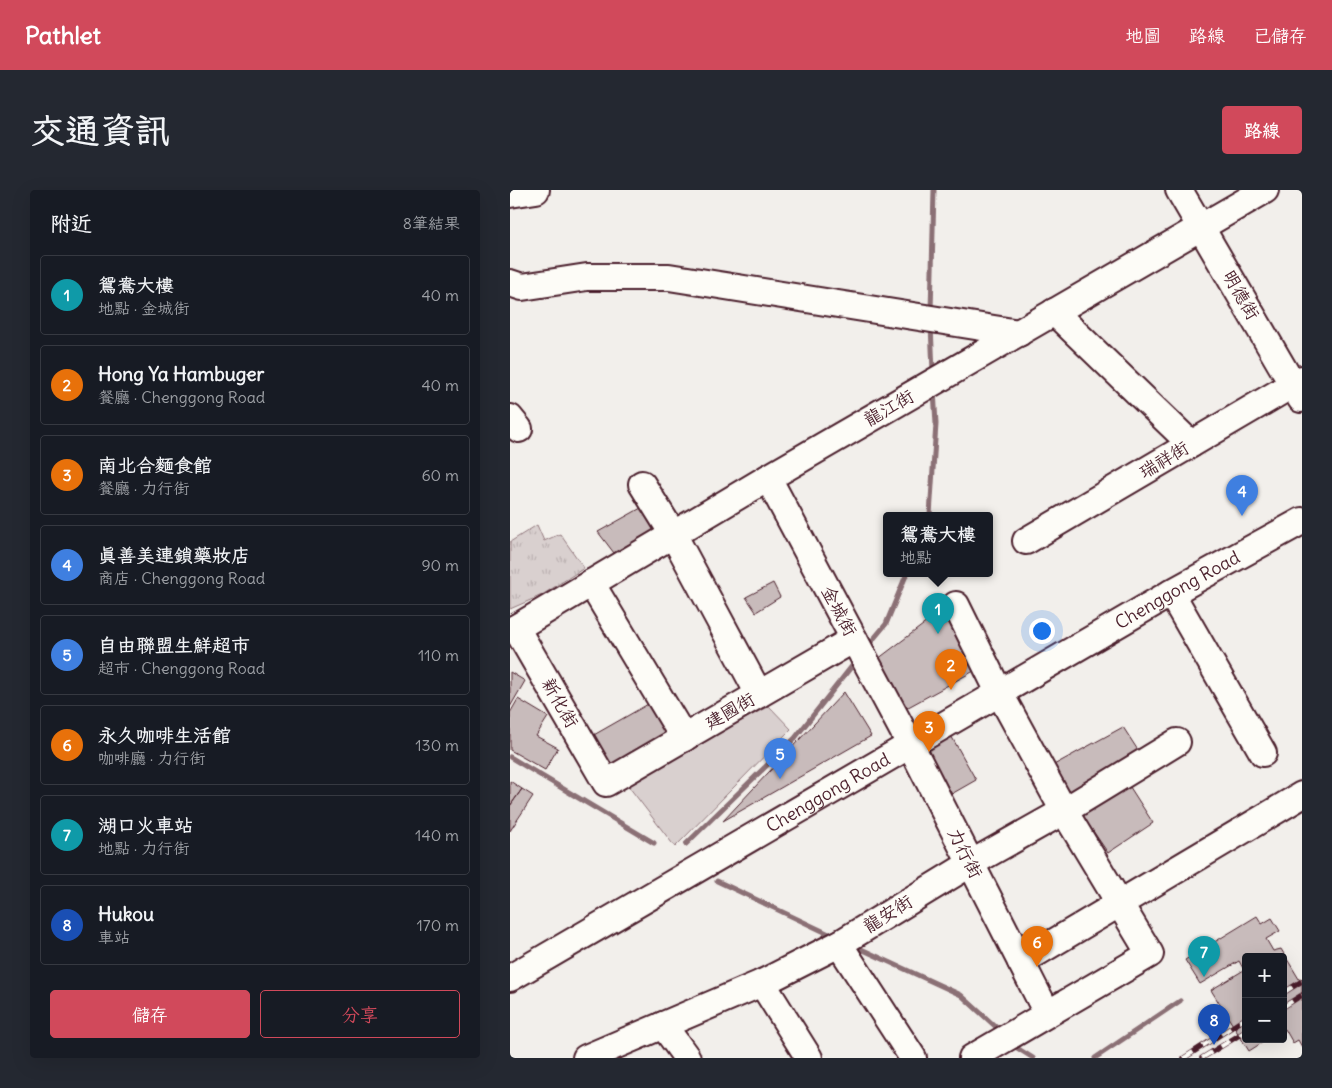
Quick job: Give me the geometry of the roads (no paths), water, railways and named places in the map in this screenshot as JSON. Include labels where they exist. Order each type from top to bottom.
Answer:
[{"type":"street","points":[[510,194],[536,190]]},
{"type":"street","name":"明德街","points":[[1179,190],[1299,387]]},
{"type":"street","name":"龍江街","points":[[513,627],[1264,190]]},
{"type":"street","points":[[510,284],[522,287],[587,277],[669,277],[1019,333]]},
{"type":"street","points":[[1054,312],[1191,444]]},
{"type":"street","name":"瑞祥街","points":[[1026,541],[1191,444],[1299,387]]},
{"type":"street","name":"金城街","points":[[768,478],[910,744]]},
{"type":"street","points":[[642,484],[673,534],[759,694]]},
{"type":"street","name":"Chenggong Road","points":[[510,978],[999,692],[1171,593],[1302,521]]},
{"type":"street","points":[[591,583],[684,738]]},
{"type":"street","points":[[1171,593],[1263,754]]},
{"type":"street","points":[[956,605],[999,692],[1064,811],[1150,954],[972,1058]]},
{"type":"street","name":"新化街","points":[[513,627],[606,783]]},
{"type":"street","name":"建國街","points":[[606,783],[854,639]]},
{"type":"street","name":"龍安街","points":[[586,1058],[762,983],[839,944],[1177,742]]},
{"type":"street","name":"力行街","points":[[910,744],[1048,1013]]},
{"type":"street","points":[[1021,962],[1302,795]]},
{"type":"street","points":[[839,944],[913,1058]]},
{"type":"street","points":[[762,983],[809,1058]]},
{"type":"street","points":[[663,1026],[687,1058]]},
{"type":"waterway","points":[[931,312],[934,190]]},
{"type":"waterway","points":[[931,325],[933,372]]},
{"type":"waterway","points":[[930,512],[936,424],[934,390]]},
{"type":"waterway","points":[[871,642],[886,624],[905,577]]},
{"type":"waterway","points":[[686,844],[795,738],[852,666]]},
{"type":"waterway","points":[[510,757],[654,843]]},
{"type":"waterway","points":[[717,881],[829,934]]},
{"type":"waterway","points":[[859,948],[961,995],[996,1027]]},
{"type":"waterway","points":[[1095,1058],[1180,1001]]},
{"type":"waterway","points":[[1017,1048],[1033,1058]]},
{"type":"railway","points":[[1287,990],[1302,981]]},
{"type":"railway","points":[[1287,1004],[1302,995]]},
{"type":"railway","points":[[1184,1058],[1242,1021]]},
{"type":"railway","points":[[1202,1058],[1242,1033]]},
{"type":"place","name":"真善美連鎖藥妝店","points":[[1242,516]]},
{"type":"place","name":"鴛鴦大樓","points":[[938,634]]},
{"type":"place","name":"Hong Ya Hambuger","points":[[951,690]]},
{"type":"place","name":"南北合麵食館","points":[[929,752]]},
{"type":"place","name":"自由聯盟生鮮超市","points":[[780,779]]},
{"type":"place","name":"永久咖啡生活館","points":[[1037,967]]},
{"type":"place","name":"湖口火車站","points":[[1204,977]]},
{"type":"place","name":"Hukou","points":[[1214,1045]]}]
